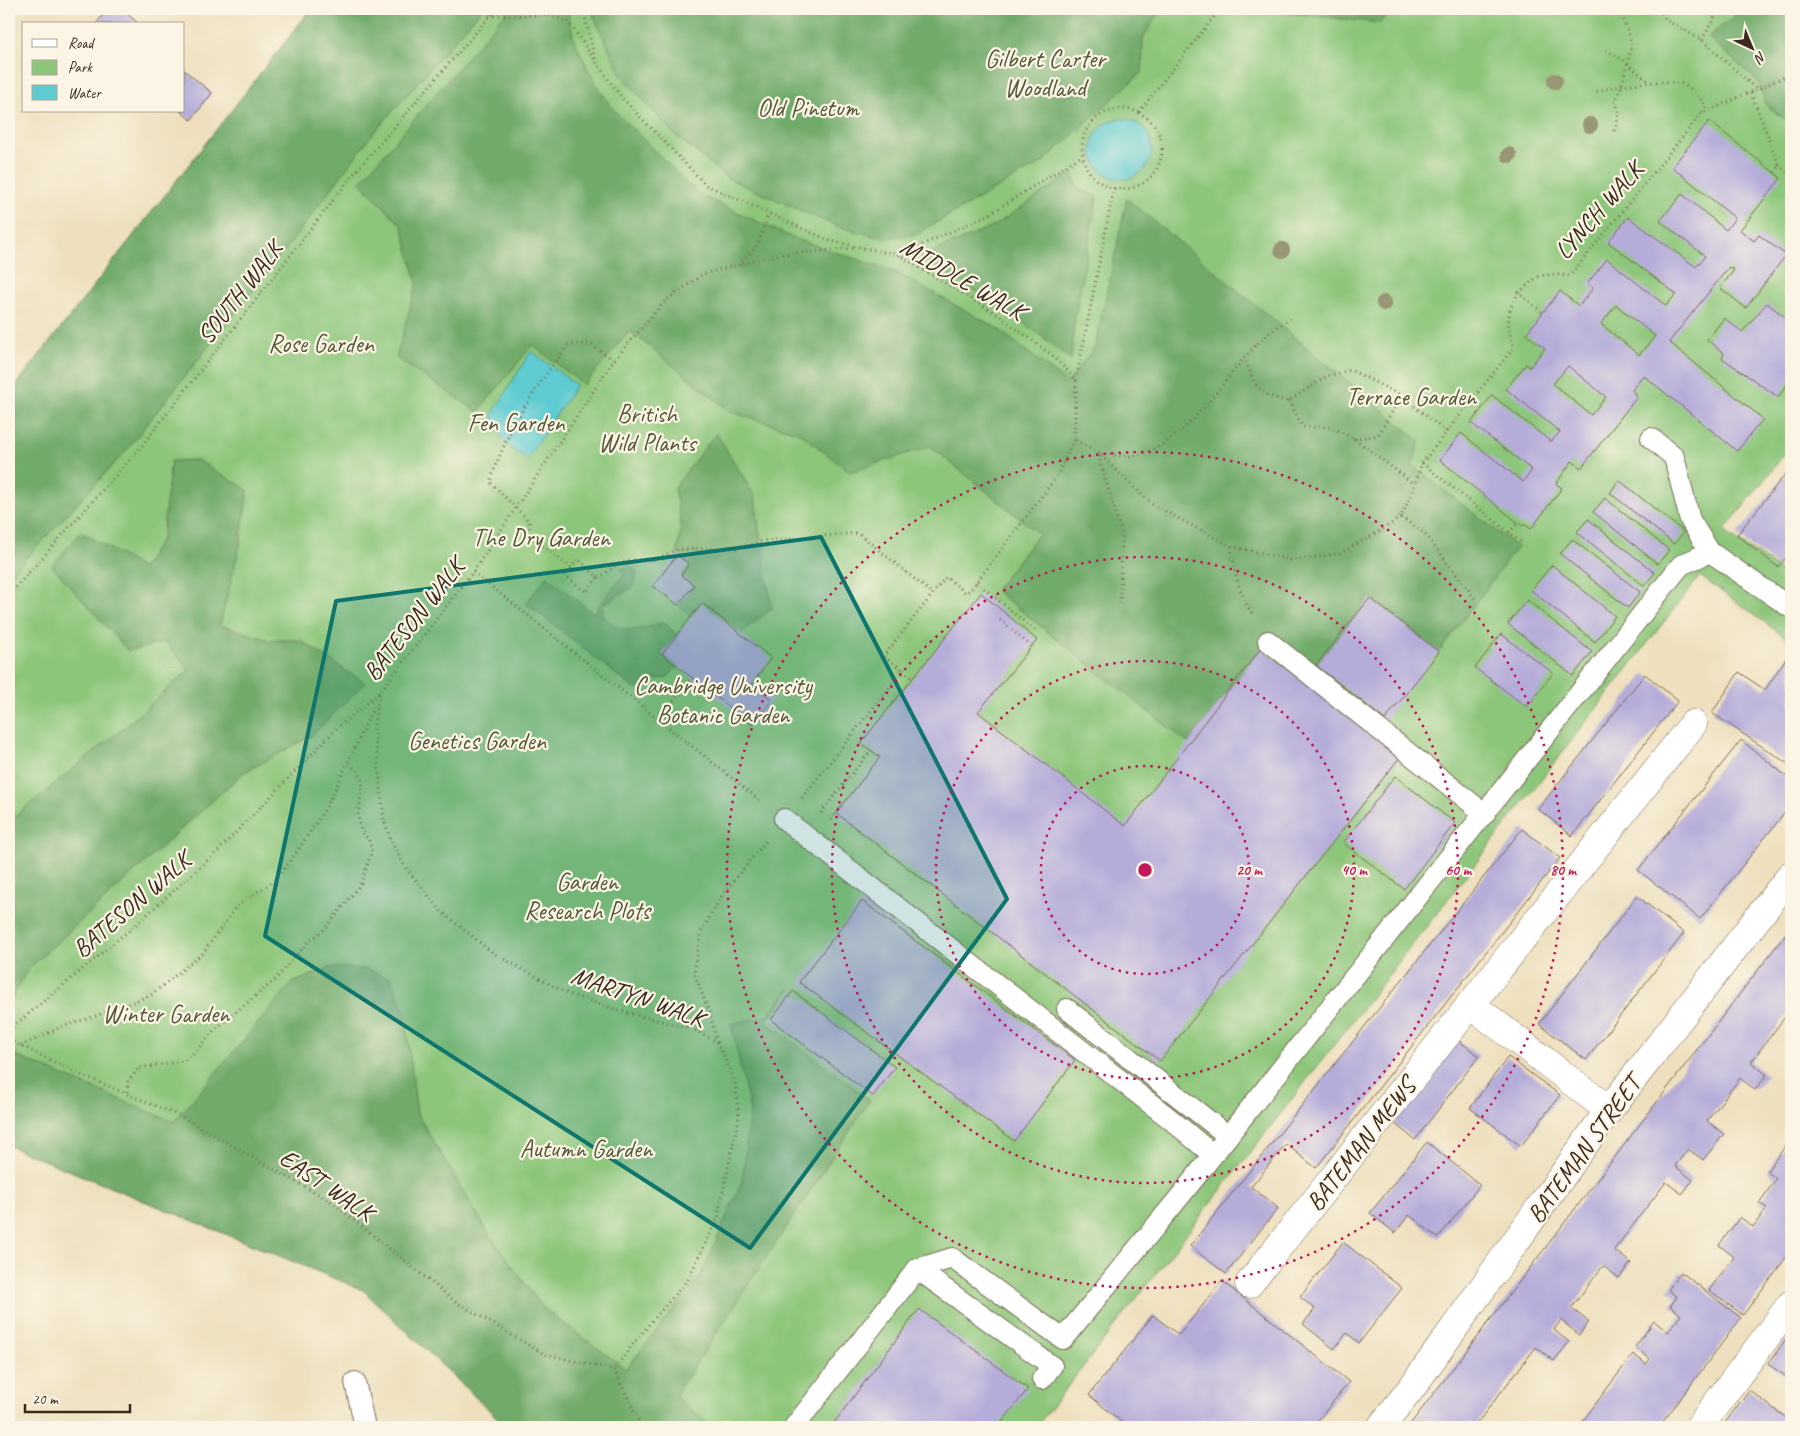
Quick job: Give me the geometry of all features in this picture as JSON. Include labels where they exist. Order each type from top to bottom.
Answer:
[{"type":"street","name":"BATEMAN MEWS","points":[[1249,1284],[1693,724]]},
{"type":"street","name":"BATEMAN STREET","points":[[1381,1427],[1413,1386],[1609,1110],[1791,875]]},
{"type":"street","points":[[1470,1004],[1609,1110]]},
{"type":"street","points":[[1699,1427],[1791,1304]]},
{"type":"lane","points":[[1652,438],[1674,457],[1690,520],[1710,552],[1791,608]]},
{"type":"lane","points":[[794,1427],[917,1269],[952,1258],[1063,1339],[1213,1155],[1681,565],[1710,552]]},
{"type":"lane","points":[[1268,641],[1485,814]]},
{"type":"lane","points":[[784,819],[1169,1118],[1213,1155]]},
{"type":"lane","points":[[1067,1009],[1228,1136]]},
{"type":"lane","points":[[917,1269],[1052,1366],[1042,1379]]},
{"type":"lane","points":[[355,1382],[364,1427]]},
{"type":"path","name":"SOUTH WALK","points":[[9,596],[141,447],[352,176],[496,9]]},
{"type":"path","name":"MIDDLE WALK","points":[[583,9],[596,62],[622,98],[706,185],[830,241],[899,255],[998,315],[1052,354],[1076,380]]},
{"type":"path","points":[[1139,112],[1220,9]]},
{"type":"path","points":[[1614,131],[1618,117],[1618,106],[1615,102],[1621,87],[1631,42],[1622,19],[1621,9]]},
{"type":"path","points":[[1659,9],[1666,20],[1702,40],[1752,85],[1761,90]]},
{"type":"path","points":[[1702,40],[1719,9]]},
{"type":"path","points":[[489,16],[547,15],[568,21],[596,62]]},
{"type":"path","points":[[1606,50],[1626,62],[1649,82]]},
{"type":"path","name":"LYNCH WALK","points":[[1401,517],[1411,496],[1422,463],[1514,347],[1508,331],[1508,313],[1518,292],[1538,276],[1554,274],[1570,276],[1701,114],[1761,90],[1791,74]]},
{"type":"path","points":[[1596,91],[1649,82],[1683,84],[1698,94],[1706,106],[1701,114]]},
{"type":"path","points":[[1751,93],[1779,165],[1791,177]]},
{"type":"path","points":[[1115,109],[1139,112],[1150,120],[1158,130],[1162,142],[1162,155],[1158,167],[1150,178],[1139,185],[1114,188],[1102,184],[1086,167],[1083,143],[1086,131],[1103,113],[1115,109]]},
{"type":"path","points":[[899,255],[988,215],[1083,155]]},
{"type":"path","points":[[1774,174],[1779,165]]},
{"type":"path","points":[[913,678],[884,656],[946,577],[966,594],[1057,476],[1074,439],[1076,380],[1114,188]]},
{"type":"path","points":[[739,266],[759,243],[768,214]]},
{"type":"path","points":[[1788,250],[1791,247]]},
{"type":"path","name":"BATESON WALK","points":[[9,1030],[132,928],[218,851],[337,728],[379,693],[472,572],[614,360],[666,301],[703,274],[775,255],[857,248]]},
{"type":"path","points":[[1518,292],[1543,313]]},
{"type":"path","points":[[1098,453],[1135,455],[1164,443],[1204,408],[1226,384],[1244,357],[1279,325],[1290,319]]},
{"type":"path","points":[[571,568],[530,536],[529,521],[490,482],[497,461],[520,410],[568,345],[590,344],[614,360]]},
{"type":"path","points":[[1244,357],[1259,390],[1271,398],[1288,401],[1327,376],[1351,370],[1398,394],[1447,432]]},
{"type":"path","points":[[1356,439],[1378,435],[1396,407],[1398,394]]},
{"type":"path","points":[[1288,401],[1303,427],[1331,427],[1356,439],[1414,484]]},
{"type":"path","points":[[1074,439],[1098,453],[1153,504],[1231,546],[1291,560],[1339,554],[1401,517],[1424,533],[1477,601]]},
{"type":"path","points":[[1098,453],[1122,535],[1120,603]]},
{"type":"path","points":[[1422,463],[1521,542]]},
{"type":"path","points":[[1509,533],[1518,523]]},
{"type":"path","points":[[598,577],[578,559],[564,575],[586,592],[598,577],[604,576],[616,565],[632,560],[653,560],[677,550],[737,548],[764,541],[858,533],[933,594]]},
{"type":"path","points":[[1231,546],[1236,582],[1244,603],[1256,618],[1268,641]]},
{"type":"path","points":[[472,572],[784,819]]},
{"type":"path","points":[[976,582],[1041,635]]},
{"type":"path","points":[[1000,620],[1031,646]]},
{"type":"path","points":[[717,1042],[710,1014],[694,973],[701,932],[723,894],[903,670]]},
{"type":"path","points":[[658,721],[692,677]]},
{"type":"path","name":"MARTYN WALK","points":[[379,693],[374,726],[384,819],[390,839],[406,867],[442,912],[493,953],[568,994],[631,1014],[691,1028],[717,1042],[735,1081],[739,1118],[717,1220],[688,1279],[636,1340],[614,1370]]},
{"type":"path","points":[[20,1046],[61,1027],[152,995],[178,976],[202,954],[237,906],[275,880],[294,856],[327,806],[377,702]]},
{"type":"path","points":[[804,834],[871,750]]},
{"type":"path","points":[[127,1092],[128,1081],[139,1068],[184,1061],[196,1052],[215,1029],[275,980],[307,942],[325,929],[360,885],[372,852],[369,840],[361,831],[358,816],[363,783],[357,770],[348,762]]},
{"type":"path","name":"EAST WALK","points":[[9,1040],[84,1076],[127,1092],[180,1116],[330,1201],[456,1302],[544,1354],[614,1370]]},
{"type":"path","points":[[614,1370],[642,1427]]},
{"type":"highlighted area","points":[[821,537],[1007,899],[750,1248],[265,936],[336,601]]},
{"type":"green space","name":"Cambridge University Botanic Garden","points":[[311,9],[1791,9],[1791,446],[1724,531],[1791,578],[1791,641],[1700,576],[1036,1427],[507,1427],[363,1290],[9,1146],[9,394]]},
{"type":"green space","points":[[311,9],[482,9],[371,136],[286,249],[124,453],[9,577],[9,394]]},
{"type":"green space","points":[[509,9],[567,9],[574,40],[591,75],[610,106],[698,194],[793,238],[895,272],[997,328],[1067,383],[1095,347],[1127,199],[1420,441],[1412,465],[1517,547],[1439,652],[1369,598],[1316,665],[1280,639],[1261,648],[1188,743],[995,590],[1039,534],[930,446],[850,472],[800,433],[731,412],[630,331],[584,385],[532,345],[478,412],[396,358],[417,283],[402,226],[360,182]]},
{"type":"green space","name":"Old Pinetum","points":[[593,9],[1161,9],[1143,38],[1142,72],[1043,162],[916,234],[882,238],[836,226],[727,178],[675,135],[622,77],[594,17]]},
{"type":"green space","points":[[1253,9],[1394,9],[1380,23]]},
{"type":"green space","points":[[1739,9],[1791,9],[1791,124],[1765,104],[1759,83],[1708,37],[1734,17]]},
{"type":"green space","points":[[1071,174],[1079,189],[1097,197],[1074,323],[1071,360],[1017,318],[921,257],[992,227]]},
{"type":"green space","points":[[716,433],[755,496],[760,536],[764,541],[765,572],[772,608],[740,634],[691,617],[678,605],[694,585],[681,575],[688,564],[677,555],[681,523],[674,488]]},
{"type":"green space","points":[[197,460],[248,490],[240,545],[220,625],[270,640],[300,640],[365,683],[311,736],[243,773],[28,969],[9,1003],[9,821],[126,726],[189,670],[165,642],[128,651],[52,566],[81,532],[143,568],[162,538],[171,461]]},
{"type":"green space","points":[[629,566],[637,571],[633,587],[603,604],[603,617],[618,627],[632,630],[664,622],[677,635],[662,654],[678,666],[667,678],[650,681],[636,690],[526,603],[547,576],[593,613],[625,573],[620,569]]},
{"type":"green space","points":[[331,967],[366,969],[391,978],[405,1014],[417,1114],[489,1234],[543,1308],[626,1369],[701,1275],[742,1182],[750,1110],[731,1024],[767,1016],[790,988],[766,1022],[870,1100],[675,1396],[712,1427],[507,1427],[363,1290],[9,1146],[9,1053],[174,1122],[292,983]]},
{"type":"water","points":[[1116,119],[1128,119],[1144,127],[1150,137],[1152,149],[1150,161],[1144,171],[1128,179],[1116,179],[1100,171],[1092,155],[1092,143],[1100,127]]},
{"type":"water","points":[[531,351],[576,385],[528,458],[509,447],[492,415]]},
{"type":"building","points":[[108,9],[121,9],[137,22],[98,22]]},
{"type":"building","points":[[185,71],[212,93],[191,120],[181,112],[185,112]]},
{"type":"building","points":[[1709,121],[1781,178],[1740,230],[1754,241],[1759,235],[1786,255],[1746,308],[1720,288],[1734,270],[1729,267],[1669,342],[1763,419],[1737,451],[1643,375],[1632,390],[1637,397],[1581,468],[1572,461],[1556,484],[1562,488],[1531,529],[1524,524],[1522,526],[1440,460],[1461,433],[1523,482],[1532,470],[1471,423],[1492,395],[1551,442],[1560,432],[1506,389],[1526,364],[1530,367],[1545,348],[1526,334],[1560,291],[1579,306],[1593,288],[1587,284],[1607,259],[1666,306],[1676,294],[1608,242],[1628,217],[1696,267],[1705,256],[1660,221],[1682,194],[1726,230],[1735,218],[1672,167]],"holes":[[[1616,305],[1655,336],[1639,355],[1601,324]],[[1568,366],[1606,397],[1591,415],[1553,384]]]},
{"type":"building","points":[[1767,303],[1791,322],[1791,379],[1778,397],[1722,358],[1724,353],[1707,340],[1724,318],[1742,332]]},
{"type":"building","points":[[1791,467],[1791,562],[1786,558],[1778,567],[1737,535]]},
{"type":"building","points":[[1619,480],[1684,532],[1674,544],[1610,493]]},
{"type":"building","points":[[1605,498],[1669,550],[1658,564],[1593,512]]},
{"type":"building","points":[[1588,519],[1655,573],[1644,586],[1577,532]]},
{"type":"building","points":[[1572,539],[1640,592],[1628,608],[1560,554]]},
{"type":"building","points":[[677,555],[689,564],[681,575],[694,585],[678,605],[653,586]]},
{"type":"building","points":[[1552,565],[1615,616],[1595,642],[1531,590]]},
{"type":"building","points":[[981,593],[1037,640],[978,712],[1125,826],[1261,648],[1400,757],[1160,1061],[836,813],[880,757],[861,743]]},
{"type":"building","points":[[1370,598],[1439,652],[1385,720],[1316,665]]},
{"type":"building","points":[[1527,600],[1592,652],[1573,676],[1508,624]]},
{"type":"building","points":[[702,603],[771,658],[752,684],[772,700],[752,725],[662,654]]},
{"type":"building","points":[[1501,634],[1553,673],[1527,707],[1475,668]]},
{"type":"building","points":[[1791,651],[1791,766],[1712,713],[1739,672],[1765,690]]},
{"type":"building","points":[[1645,674],[1678,701],[1572,836],[1538,809]]},
{"type":"building","points":[[1741,740],[1791,780],[1791,805],[1700,919],[1638,870]]},
{"type":"building","points":[[1395,776],[1455,823],[1404,889],[1343,843]]},
{"type":"building","points":[[1522,829],[1560,858],[1316,1168],[1286,1144],[1251,1187],[1278,1208],[1226,1274],[1190,1246]]},
{"type":"building","points":[[1637,896],[1684,933],[1586,1060],[1539,1024]]},
{"type":"building","points":[[862,901],[1075,1060],[1014,1141],[799,982]]},
{"type":"building","points":[[1791,927],[1791,1009],[1751,1062],[1767,1075],[1755,1090],[1740,1078],[1707,1121],[1724,1134],[1703,1160],[1688,1149],[1675,1166],[1693,1180],[1682,1194],[1666,1182],[1614,1250],[1631,1263],[1619,1278],[1603,1266],[1571,1308],[1589,1322],[1579,1335],[1561,1320],[1554,1330],[1569,1342],[1554,1361],[1536,1347],[1474,1427],[1408,1427]]},
{"type":"building","points":[[793,991],[895,1067],[873,1096],[771,1020]]},
{"type":"building","points":[[1458,1040],[1479,1056],[1415,1140],[1394,1123]]},
{"type":"building","points":[[1508,1057],[1560,1095],[1521,1146],[1470,1108]]},
{"type":"building","points":[[1790,1140],[1791,1251],[1743,1315],[1709,1290],[1734,1257],[1719,1245],[1740,1217],[1753,1227],[1767,1208],[1759,1203],[1776,1179],[1767,1171]]},
{"type":"building","points":[[1427,1142],[1480,1185],[1438,1238],[1409,1215],[1395,1233],[1370,1213]]},
{"type":"building","points":[[1343,1242],[1402,1288],[1359,1343],[1347,1333],[1334,1349],[1303,1324],[1315,1309],[1300,1297]]},
{"type":"building","points":[[1681,1272],[1741,1318],[1659,1427],[1580,1427],[1633,1354],[1646,1364],[1650,1359],[1635,1347],[1654,1321],[1668,1332],[1681,1315],[1670,1306],[1677,1297],[1668,1290]]},
{"type":"building","points":[[1222,1281],[1349,1382],[1313,1427],[1128,1427],[1089,1395],[1153,1315],[1179,1335]]},
{"type":"building","points":[[919,1309],[1028,1389],[998,1427],[831,1427]]},
{"type":"building","points":[[1791,1332],[1791,1380],[1768,1364]]},
{"type":"building","points":[[1749,1390],[1789,1420],[1784,1427],[1722,1427]]},
{"type":"park label","name":"Gilbert Carter Woodland","points":[[1045,72]]},
{"type":"park label","name":"Rose Garden","points":[[321,343]]},
{"type":"park label","name":"Terrace Garden","points":[[1411,396]]},
{"type":"park label","name":"Fen Garden","points":[[516,422]]},
{"type":"park label","name":"British Wild Plants","points":[[647,428]]},
{"type":"park label","name":"The Dry Garden","points":[[541,537]]},
{"type":"park label","name":"Genetics Garden","points":[[477,740]]},
{"type":"park label","name":"Garden Research Plots","points":[[587,896]]},
{"type":"park label","name":"Winter Garden","points":[[166,1013]]},
{"type":"park label","name":"Autumn Garden","points":[[586,1148]]}]
